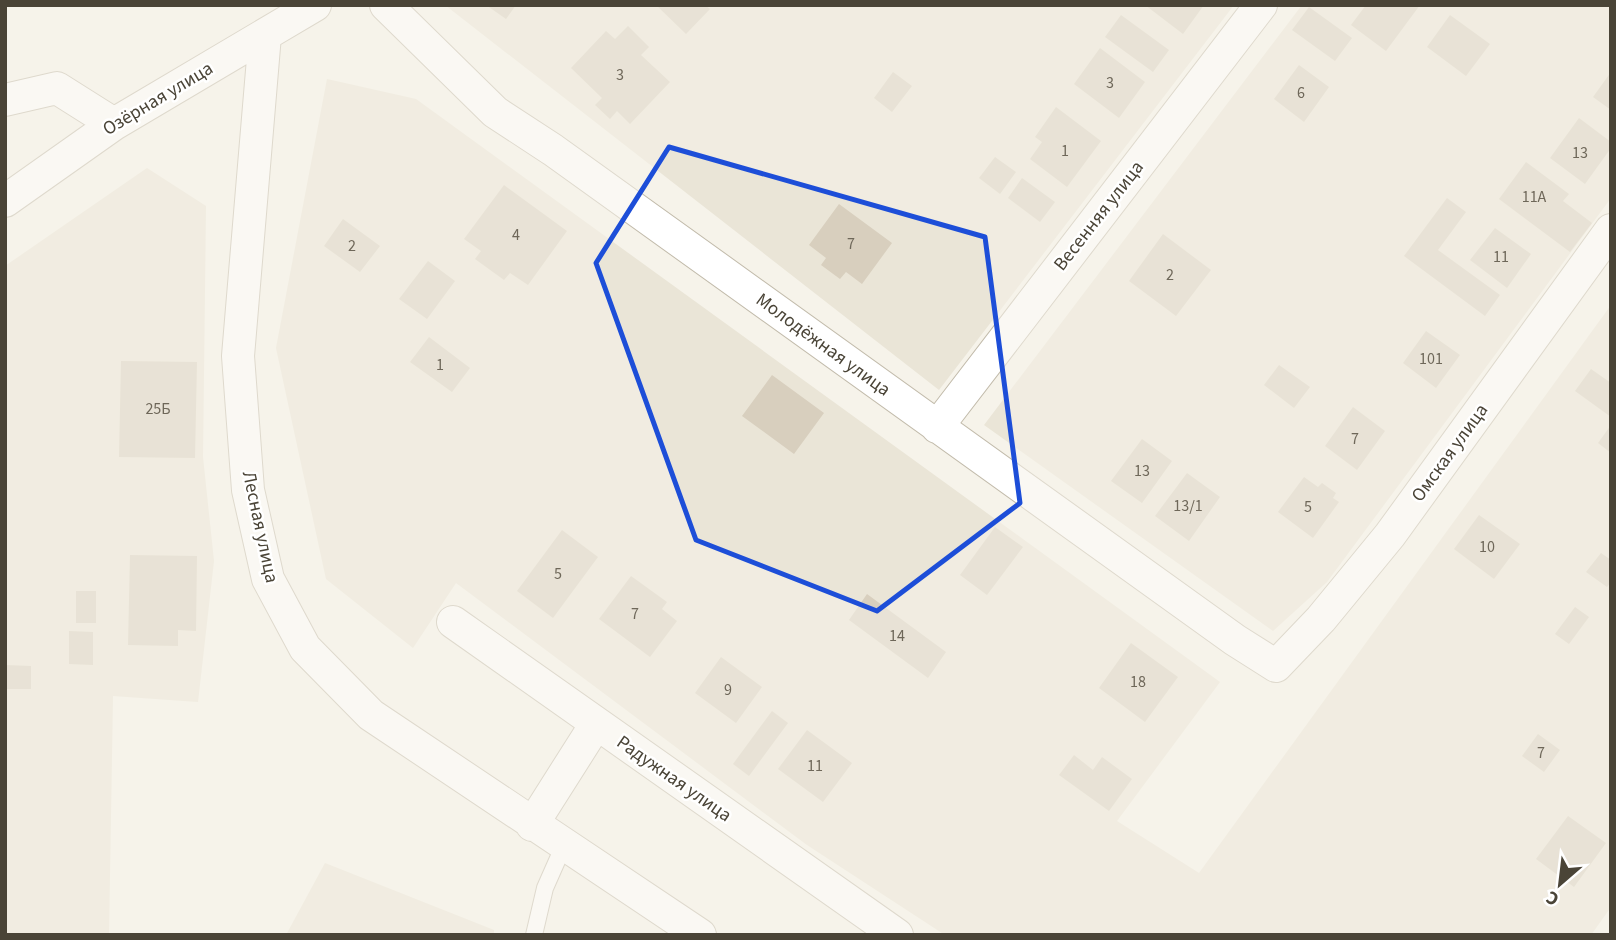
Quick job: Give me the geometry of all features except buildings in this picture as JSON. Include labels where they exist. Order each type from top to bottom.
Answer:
[{"type":"street","name":"Озёрная улица","points":[[5,201],[114,124],[315,5]]},
{"type":"street","name":"Молодёжная улица","points":[[386,5],[495,112],[565,159],[1234,640],[1276,666]]},
{"type":"street","name":"Весенняя улица","points":[[937,427],[1261,5]]},
{"type":"street","name":"Лесная улица","points":[[265,35],[239,356],[248,490],[268,579],[304,648],[371,715],[700,935]]},
{"type":"street","points":[[5,100],[57,88],[114,124]]},
{"type":"street","name":"Омская улица","points":[[1276,666],[1321,620],[1390,535],[1611,230]]},
{"type":"street","name":"Радужная улица","points":[[453,622],[897,935]]},
{"type":"street","points":[[532,825],[596,724]]},
{"type":"lane","points":[[534,935],[545,888],[564,845]]},
{"type":"highlighted area","points":[[669,147],[985,237],[1020,503],[877,611],[696,540],[596,263]]},
{"type":"shaded area","points":[[445,5],[1234,5],[939,390]]},
{"type":"shaded area","points":[[1302,5],[1611,5],[1611,198],[1327,582],[1273,631],[984,425]]},
{"type":"shaded area","points":[[327,79],[416,99],[1220,682],[1117,821],[1199,873],[1611,305],[1611,907],[1591,935],[945,935],[807,845],[456,583],[413,648],[326,579],[276,348]]},
{"type":"shaded area","points":[[147,168],[206,206],[203,457],[214,561],[198,702],[113,696],[109,935],[5,935],[5,266]]},
{"type":"shaded area","points":[[325,863],[494,930],[494,935],[286,935]]}]
